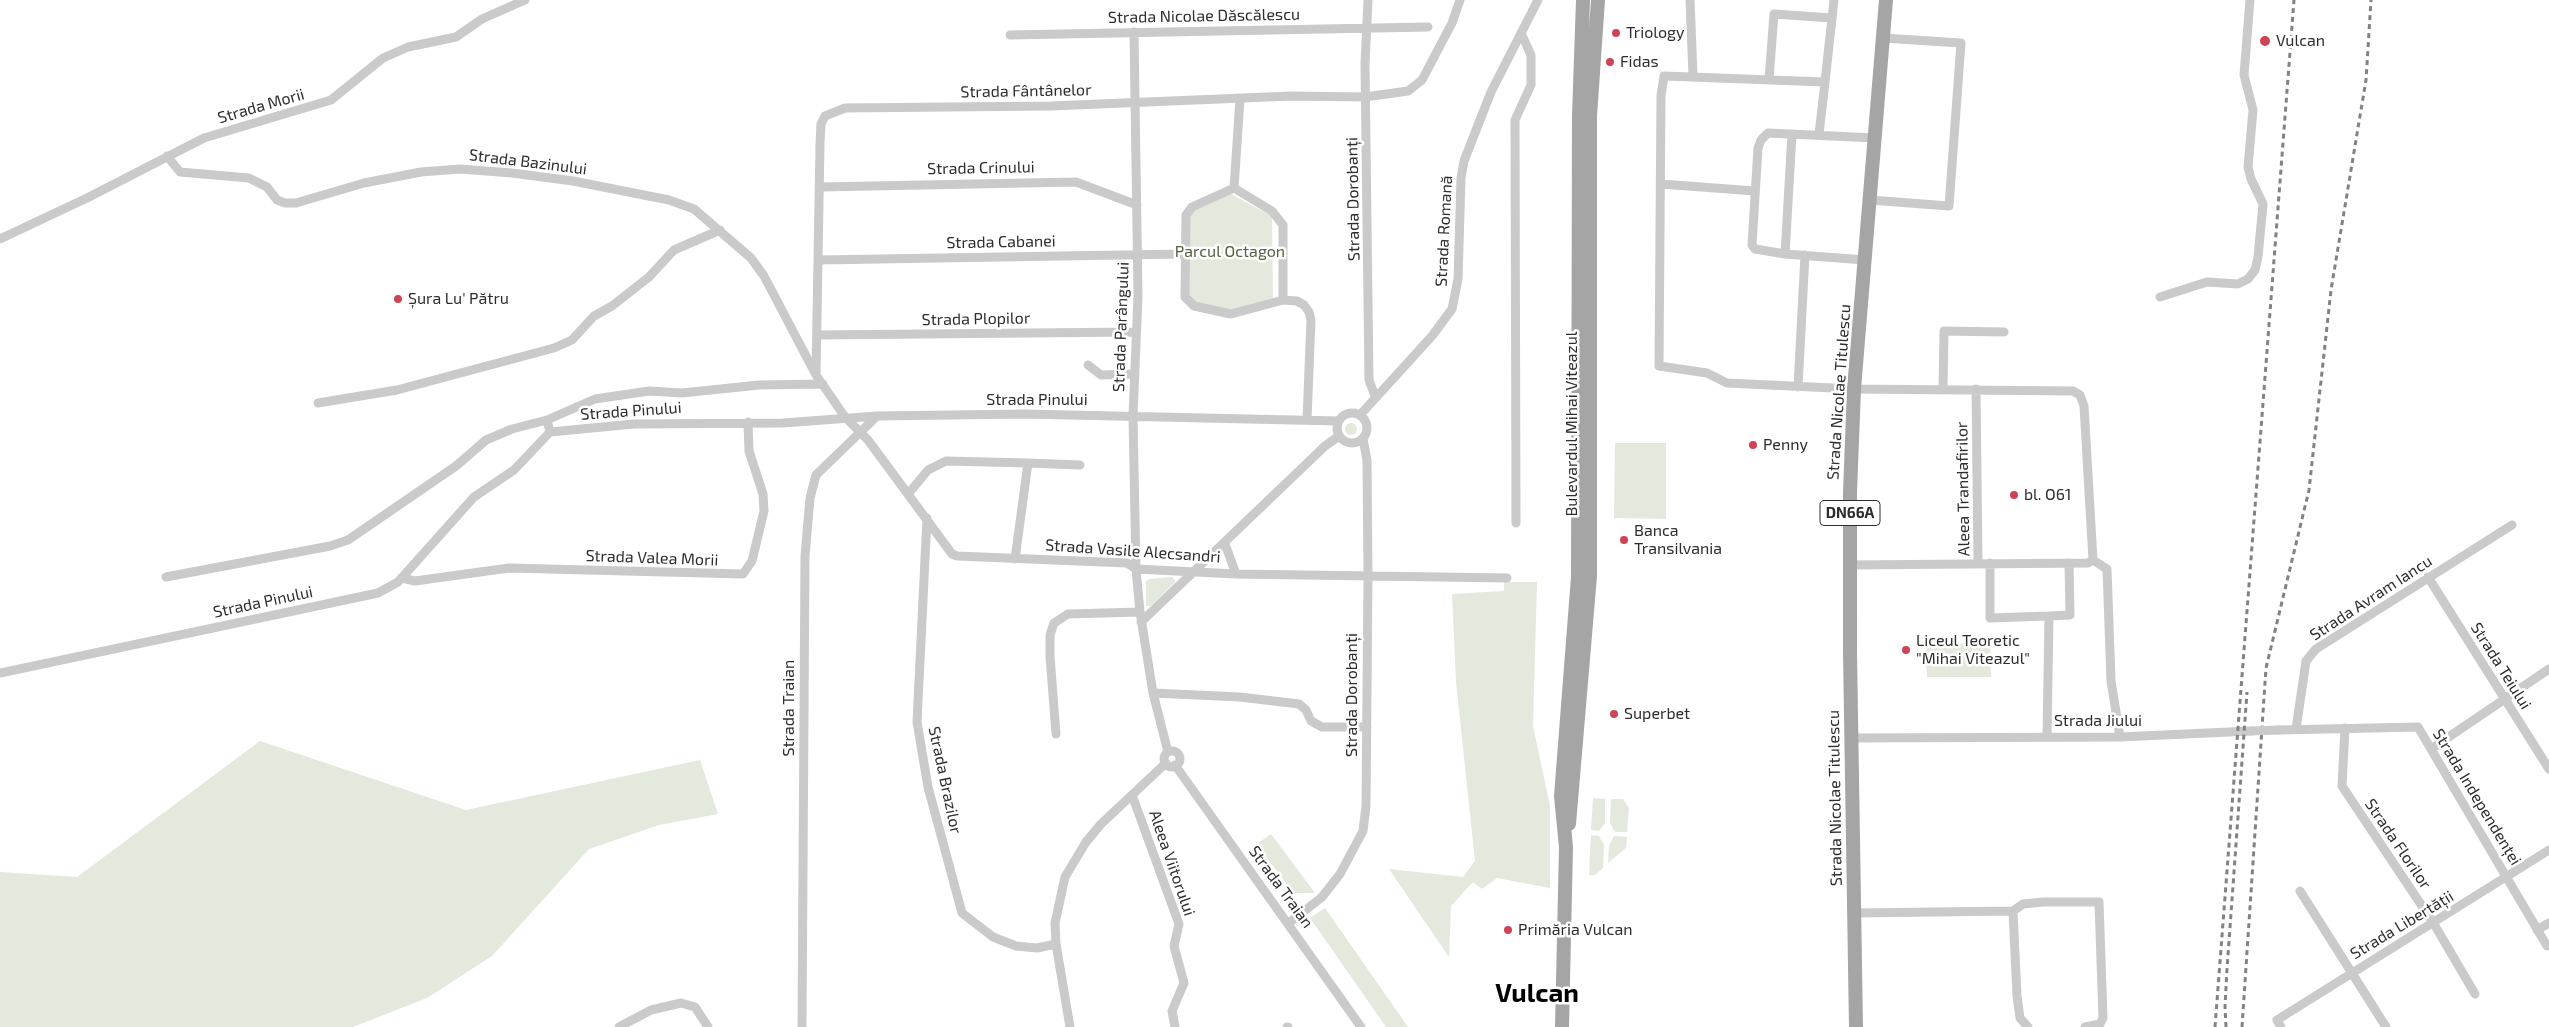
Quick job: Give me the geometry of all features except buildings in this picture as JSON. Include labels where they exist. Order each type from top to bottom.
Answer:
[{"type":"main road","name":"Bulevardul Mihai Viteazul","points":[[1566,847],[1561,796],[1578,576],[1579,116],[1583,0]]},
{"type":"main road","name":"Bulevardul Mihai Viteazul","points":[[1562,1027],[1566,847],[1573,796],[1590,576],[1590,116],[1598,0]]},
{"type":"main road","name":"Strada Nicolae Titulescu","points":[[1856,1027],[1849,565],[1854,389],[1886,0]]},
{"type":"street","name":"Strada Morii","points":[[0,239],[88,198],[204,138],[331,100],[383,58],[408,47],[456,37],[482,19],[525,0]]},
{"type":"street","name":"Strada Dorobanți","points":[[1368,0],[1365,97],[1370,380],[1375,396]]},
{"type":"street","name":"Strada Fântânelor","points":[[816,375],[821,124],[825,116],[846,108],[1365,97],[1408,91],[1416,86],[1452,23],[1460,0]]},
{"type":"street","name":"Strada Romană","points":[[1360,415],[1375,396],[1432,336],[1452,309],[1458,279],[1461,178],[1464,161],[1491,92],[1538,0]]},
{"type":"street","points":[[1690,0],[1693,75]]},
{"type":"street","points":[[1819,134],[1834,0]]},
{"type":"street","points":[[2160,297],[2207,282],[2238,284],[2248,279],[2255,270],[2263,204],[2251,179],[2248,167],[2254,110],[2244,74],[2250,0]]},
{"type":"street","points":[[1769,79],[1774,14],[1832,18]]},
{"type":"street","name":"Strada Nicolae Dăscălescu","points":[[1010,35],[1428,27]]},
{"type":"street","name":"Strada Parângului","points":[[1134,32],[1138,255],[1133,416],[1136,569],[1141,622]]},
{"type":"street","points":[[1516,523],[1516,120],[1531,84],[1531,55],[1521,33]]},
{"type":"street","points":[[1870,200],[1949,206],[1961,43],[1883,38]]},
{"type":"street","points":[[1825,82],[1693,75],[1664,76],[1661,96],[1659,366],[1707,373],[1727,383],[1854,389],[2073,391],[2080,395],[2084,406],[2093,560],[2106,569],[2111,681],[2120,737]]},
{"type":"street","points":[[1234,188],[1240,99]]},
{"type":"street","points":[[1865,260],[1761,252],[1752,245],[1758,148],[1761,140],[1768,133],[1876,138]]},
{"type":"street","points":[[1785,254],[1792,134]]},
{"type":"street","name":"Strada Bazinului","points":[[167,156],[180,172],[249,178],[267,187],[278,200],[285,203],[296,203],[364,183],[421,172],[460,169],[512,173],[573,181],[669,200],[694,209],[751,258],[764,276],[816,375]]},
{"type":"street","name":"Strada Crinului","points":[[820,187],[1076,182],[1137,205]]},
{"type":"street","points":[[1661,184],[1755,192]]},
{"type":"street","points":[[1234,188],[1192,207],[1186,215],[1184,223],[1185,297],[1194,306],[1231,314],[1283,300],[1297,301],[1309,312],[1307,419]]},
{"type":"street","points":[[1234,188],[1272,211],[1283,225],[1283,300]]},
{"type":"street","points":[[318,404],[397,390],[554,348],[572,340],[594,316],[648,277],[674,250],[720,230]]},
{"type":"street","name":"Strada Cabanei","points":[[819,260],[1184,254]]},
{"type":"street","points":[[1798,387],[1805,255]]},
{"type":"street","points":[[1943,389],[1944,331],[2004,332]]},
{"type":"street","name":"Strada Plopilor","points":[[818,335],[1135,332]]},
{"type":"street","points":[[1088,365],[1102,375],[1134,374]]},
{"type":"street","name":"Strada Vasile Alecsandri","points":[[816,375],[845,417],[861,432],[910,493],[952,554],[957,556],[1127,563],[1136,569],[1236,574],[1507,578]]},
{"type":"street","points":[[166,577],[330,546],[348,540],[456,466],[486,440],[512,429],[547,420],[595,399],[650,391],[682,393],[759,385],[822,384]]},
{"type":"street","name":"Aleea Trandafirilor","points":[[1976,389],[1978,563],[2088,563],[2093,560]]},
{"type":"street","points":[[1350,413],[1360,415],[1367,426],[1363,439],[1350,444],[1339,436],[1336,429],[1338,421],[1350,413]]},
{"type":"street","name":"Strada Pinului","points":[[0,673],[378,594],[402,578],[474,497],[514,470],[550,432],[634,424],[783,423],[877,416],[1026,414],[1338,421]]},
{"type":"street","name":"Strada Traian","points":[[802,1027],[805,556],[808,512],[812,486],[816,475],[877,416]]},
{"type":"street","points":[[547,420],[550,432]]},
{"type":"street","name":"Strada Valea Morii","points":[[402,578],[415,581],[509,568],[743,574],[752,562],[764,511],[763,494],[749,451],[748,422]]},
{"type":"street","points":[[1168,752],[1153,693],[1141,622],[1225,544],[1325,446],[1339,436]]},
{"type":"street","name":"Strada Dorobanți","points":[[1290,924],[1322,897],[1334,882],[1355,849],[1363,831],[1366,806],[1368,460],[1363,439]]},
{"type":"street","points":[[910,493],[928,470],[946,462],[1080,465]]},
{"type":"street","points":[[1015,559],[1028,463]]},
{"type":"street","name":"Strada Brazilor","points":[[927,518],[916,722],[926,779],[962,913],[993,937],[1016,946],[1037,948],[1056,944]]},
{"type":"street","name":"Strada Avram Iancu","points":[[2296,729],[2306,661],[2316,649],[2512,525]]},
{"type":"street","points":[[1225,544],[1236,574]]},
{"type":"street","points":[[1849,565],[1978,563]]},
{"type":"street","points":[[1990,563],[1990,618],[2070,615],[2069,563]]},
{"type":"street","name":"Strada Teiului","points":[[2428,578],[2504,701],[2549,769]]},
{"type":"street","points":[[1056,734],[1050,656],[1050,634],[1054,623],[1068,614],[1140,612]]},
{"type":"street","points":[[2047,737],[2049,616]]},
{"type":"street","points":[[2431,748],[2504,701],[2549,669]]},
{"type":"street","points":[[1153,693],[1240,697],[1299,704],[1306,710],[1311,721],[1322,727],[1367,727]]},
{"type":"street","name":"Strada Independenței","points":[[2345,728],[2418,727],[2547,946]]},
{"type":"street","name":"Strada Jiului","points":[[1851,738],[2120,737],[2345,728]]},
{"type":"street","name":"Strada Florilor","points":[[2345,728],[2342,786],[2434,924],[2475,994]]},
{"type":"street","points":[[1166,764],[1164,757],[1168,752]]},
{"type":"street","points":[[1166,764],[1175,766],[1179,757],[1175,752],[1168,752]]},
{"type":"street","points":[[1070,1027],[1056,944],[1055,923],[1065,876],[1086,842],[1132,795],[1166,764]]},
{"type":"street","name":"Strada Traian","points":[[1175,766],[1290,924],[1361,1027]]},
{"type":"street","name":"Aleea Viitorului","points":[[1132,795],[1179,924],[1174,946],[1184,983],[1172,1011],[1175,1027]]},
{"type":"street","name":"Strada Libertății","points":[[2281,1027],[2277,1020],[2352,972],[2434,924],[2549,850]]},
{"type":"street","points":[[2300,891],[2386,1027]]},
{"type":"street","points":[[1855,913],[2013,911],[2023,904],[2099,902],[2103,1018],[2100,1024],[2085,1027]]},
{"type":"street","points":[[2013,911],[2017,996],[2020,1018],[2028,1027]]},
{"type":"street","points":[[2538,930],[2549,923]]},
{"type":"street","points":[[619,1027],[651,1010],[681,1003],[695,1007],[708,1027]]},
{"type":"green space","name":"Parcul Octagon","points":[[1231,194],[1272,216],[1273,298],[1232,310],[1194,302],[1188,296],[1189,217],[1193,211]]},
{"type":"green space","points":[[1353,423],[1356,424],[1356,434],[1349,435],[1346,434],[1345,427],[1346,424]]},
{"type":"green space","points":[[1615,443],[1666,443],[1666,519],[1614,518]]},
{"type":"green space","points":[[1172,577],[1175,580],[1174,583],[1151,606],[1146,606],[1146,581],[1149,579]]},
{"type":"green space","points":[[1504,582],[1537,582],[1533,726],[1550,806],[1550,888],[1497,878],[1482,889],[1473,882],[1451,906],[1449,957],[1389,869],[1463,877],[1475,861],[1456,682],[1452,594],[1504,591]]},
{"type":"green space","points":[[1990,643],[1991,677],[1927,677],[1926,644]]},
{"type":"green space","points":[[260,741],[466,810],[700,760],[718,814],[659,825],[589,849],[492,956],[427,998],[353,1027],[0,1027],[0,872],[77,877]]},
{"type":"green space","points":[[1593,798],[1605,799],[1605,823],[1599,831],[1591,830]]},
{"type":"green space","points":[[1611,799],[1623,799],[1629,808],[1627,832],[1615,832],[1610,823]]},
{"type":"green space","points":[[1271,834],[1315,893],[1293,893],[1257,844]]},
{"type":"green space","points":[[1591,835],[1599,836],[1604,845],[1603,868],[1595,875],[1589,875]]},
{"type":"green space","points":[[1614,836],[1627,837],[1626,848],[1608,863],[1609,846]]},
{"type":"green space","points":[[1325,908],[1408,1027],[1386,1027],[1310,918]]},
{"type":"railway","points":[[2215,1027],[2294,0]]},
{"type":"railway","points":[[2242,1027],[2266,668],[2309,490],[2331,290],[2366,80],[2371,0]]},
{"type":"railway","points":[[2226,1027],[2227,969],[2247,692]]},
{"type":"place","name":"Triology","points":[[1616,33]]},
{"type":"place","name":"Vulcan","points":[[2265,41]]},
{"type":"place","name":"Fidas","points":[[1610,62]]},
{"type":"place","name":"Șura Lu' Pătru","points":[[398,299]]},
{"type":"place","name":"Penny","points":[[1753,445]]},
{"type":"place","name":"bl. O61","points":[[2014,495]]},
{"type":"place","name":"Banca Transilvania","points":[[1624,540]]},
{"type":"place","name":"Liceul Teoretic \"Mihai Viteazul\"","points":[[1906,650]]},
{"type":"place","name":"Superbet","points":[[1614,714]]},
{"type":"place","name":"Primăria Vulcan","points":[[1508,930]]},
{"type":"district","name":"Vulcan","points":[[1537,993]]}]
